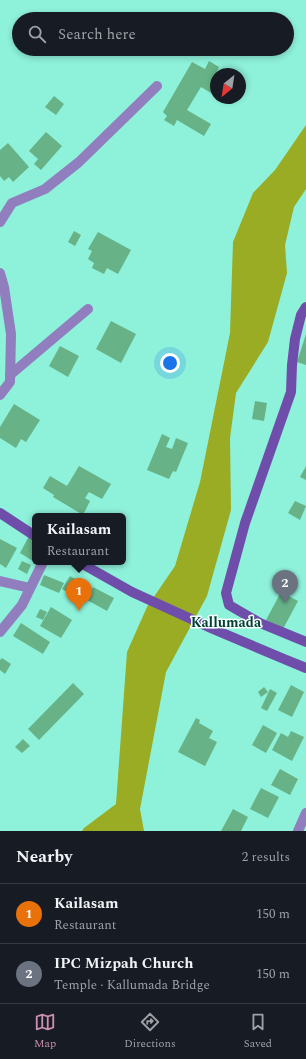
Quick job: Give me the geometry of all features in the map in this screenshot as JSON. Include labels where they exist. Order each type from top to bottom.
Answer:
[{"type":"main road","points":[[306,307],[301,315],[295,339],[292,365],[292,392],[245,523],[226,593],[228,605],[260,623],[306,642]]},
{"type":"main road","points":[[0,513],[32,534]]},
{"type":"main road","points":[[84,565],[132,592],[213,629],[306,668]]},
{"type":"street","points":[[0,222],[12,202],[45,189],[79,162],[157,86]]},
{"type":"street","points":[[0,273],[4,287],[10,334],[10,382],[0,395]]},
{"type":"street","points":[[10,374],[88,309]]},
{"type":"street","points":[[0,632],[22,605],[42,565]]},
{"type":"street","points":[[0,581],[30,588]]},
{"type":"street","points":[[298,831],[306,813]]},
{"type":"shaded area","points":[[306,125],[306,189],[294,207],[285,245],[287,273],[268,342],[236,393],[230,438],[231,510],[207,596],[166,672],[140,809],[144,831],[82,831],[116,804],[127,652],[147,607],[175,566],[200,482],[230,333],[233,242],[253,193],[275,170]]},
{"type":"building","points":[[209,61],[219,67],[210,68],[210,92],[201,87],[187,110],[211,124],[204,136],[177,120],[174,126],[164,120],[167,116],[163,112],[192,62],[205,69]]},
{"type":"building","points":[[54,96],[64,104],[56,115],[45,107]]},
{"type":"building","points":[[46,132],[62,146],[41,170],[34,164],[38,159],[29,151]]},
{"type":"building","points":[[8,143],[29,167],[13,182],[9,177],[4,181],[0,176],[0,150]]},
{"type":"building","points":[[74,231],[81,235],[75,246],[68,242]]},
{"type":"building","points":[[98,232],[131,250],[118,274],[107,268],[104,274],[92,268],[94,263],[88,259],[92,251],[88,249]]},
{"type":"building","points":[[111,321],[136,334],[121,363],[96,349]]},
{"type":"building","points":[[306,334],[306,365],[297,362]]},
{"type":"building","points":[[60,346],[79,356],[68,377],[49,366]]},
{"type":"building","points":[[255,401],[267,403],[264,421],[252,419]]},
{"type":"building","points":[[14,404],[40,420],[26,442],[21,439],[16,448],[0,438],[0,427]]},
{"type":"building","points":[[162,434],[170,438],[166,447],[172,449],[176,438],[188,443],[176,472],[173,471],[169,479],[147,470]]},
{"type":"building","points":[[79,466],[111,484],[102,499],[89,492],[85,498],[90,501],[84,513],[80,513],[53,497],[54,495],[43,488],[50,476],[67,486]]},
{"type":"building","points":[[306,466],[306,480],[300,477]]},
{"type":"building","points":[[295,501],[306,506],[300,520],[288,513]]},
{"type":"building","points":[[29,536],[32,538],[32,560],[20,553]]},
{"type":"building","points":[[0,539],[17,548],[6,568],[0,564]]},
{"type":"building","points":[[22,561],[31,565],[27,574],[18,569]]},
{"type":"building","points":[[44,575],[64,583],[59,593],[40,585]]},
{"type":"building","points":[[70,576],[84,584],[77,598],[62,589]]},
{"type":"building","points":[[86,584],[90,587],[83,600],[78,598]]},
{"type":"building","points":[[93,587],[114,598],[107,611],[87,600]]},
{"type":"building","points":[[281,592],[298,601],[283,629],[266,620]]},
{"type":"building","points":[[51,607],[72,620],[61,638],[40,626]]},
{"type":"building","points":[[40,609],[47,612],[43,620],[36,617]]},
{"type":"building","points":[[21,623],[50,642],[43,654],[13,636]]},
{"type":"building","points":[[2,658],[11,664],[5,674],[0,670],[0,660]]},
{"type":"building","points":[[73,683],[84,694],[39,740],[28,729]]},
{"type":"building","points":[[291,685],[304,692],[292,717],[278,710]]},
{"type":"building","points":[[264,687],[268,692],[261,697],[258,692]]},
{"type":"building","points":[[270,689],[277,693],[267,711],[261,708]]},
{"type":"building","points":[[196,718],[200,720],[199,723],[213,731],[209,738],[217,742],[205,766],[178,752]]},
{"type":"building","points":[[263,725],[277,733],[266,753],[252,745]]},
{"type":"building","points":[[291,731],[304,737],[292,761],[272,750],[281,733],[288,737]]},
{"type":"building","points":[[23,739],[30,746],[22,753],[15,747]]},
{"type":"building","points":[[280,769],[298,779],[290,795],[271,785]]},
{"type":"building","points":[[261,788],[279,797],[268,818],[250,809]]},
{"type":"building","points":[[233,809],[248,817],[241,831],[221,831]]},
{"type":"place","name":"IPC Mizpah Church","points":[[285,603]]},
{"type":"place","name":"Kailasam","points":[[79,611]]},
{"type":"district","name":"Kallumada","points":[[226,622]]}]
